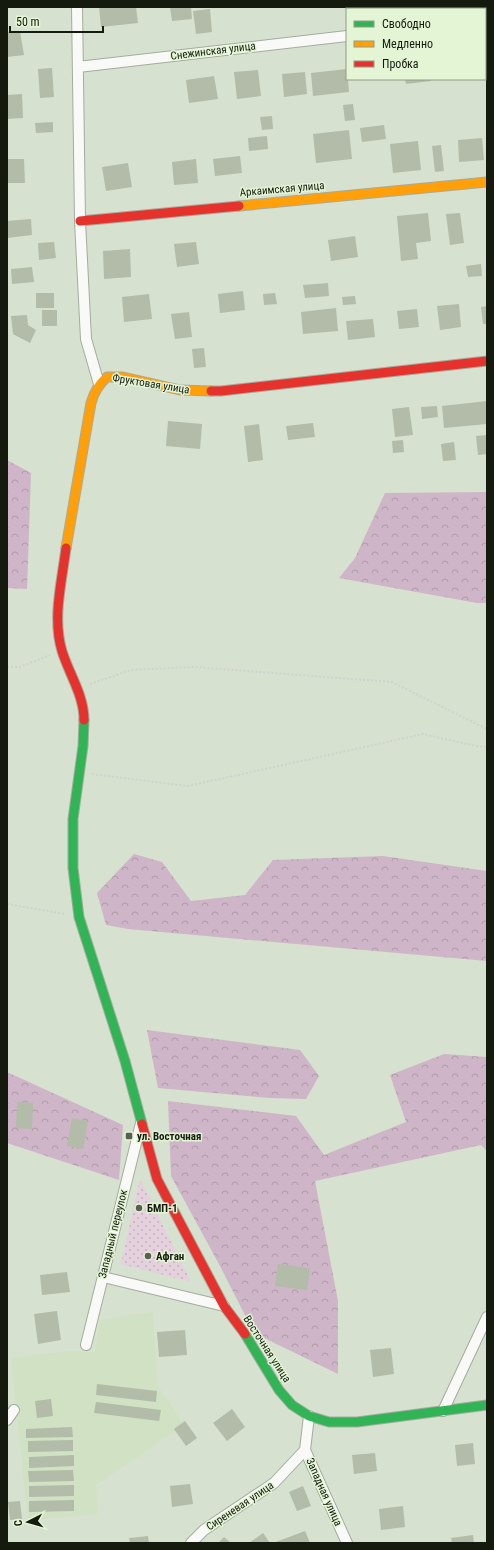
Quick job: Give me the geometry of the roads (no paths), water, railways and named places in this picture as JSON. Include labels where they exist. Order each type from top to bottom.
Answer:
[{"type":"street","name":"Фруктовая улица","points":[[77,7],[80,221],[86,339],[99,384],[107,377],[123,377],[180,390],[222,391],[487,361]]},
{"type":"street","name":"Снежинская улица","points":[[78,67],[346,36]]},
{"type":"street","name":"Аркаимская улица","points":[[80,221],[487,182]]},
{"type":"street","name":"Восточная улица","points":[[99,384],[94,392],[90,409],[58,606],[57,629],[62,651],[78,689],[84,718],[79,772],[72,819],[73,868],[79,917],[125,1061],[157,1179],[224,1306],[249,1340],[279,1390],[292,1405],[309,1416],[329,1422],[357,1422],[487,1405]]},
{"type":"street","name":"Западный переулок","points":[[86,1345],[141,1123]]},
{"type":"street","points":[[103,1276],[224,1306]]},
{"type":"street","points":[[443,1410],[487,1317]]},
{"type":"street","points":[[7,1420],[14,1410]]},
{"type":"street","name":"Западная улица","points":[[309,1416],[305,1450],[347,1543]]},
{"type":"street","name":"Сиреневая улица","points":[[191,1543],[204,1530],[274,1484],[305,1450]]},
{"type":"place","name":"ул. Восточная","points":[[129,1136]]},
{"type":"place","name":"БМП-1","points":[[139,1208]]},
{"type":"place","name":"Афган","points":[[148,1256]]}]
